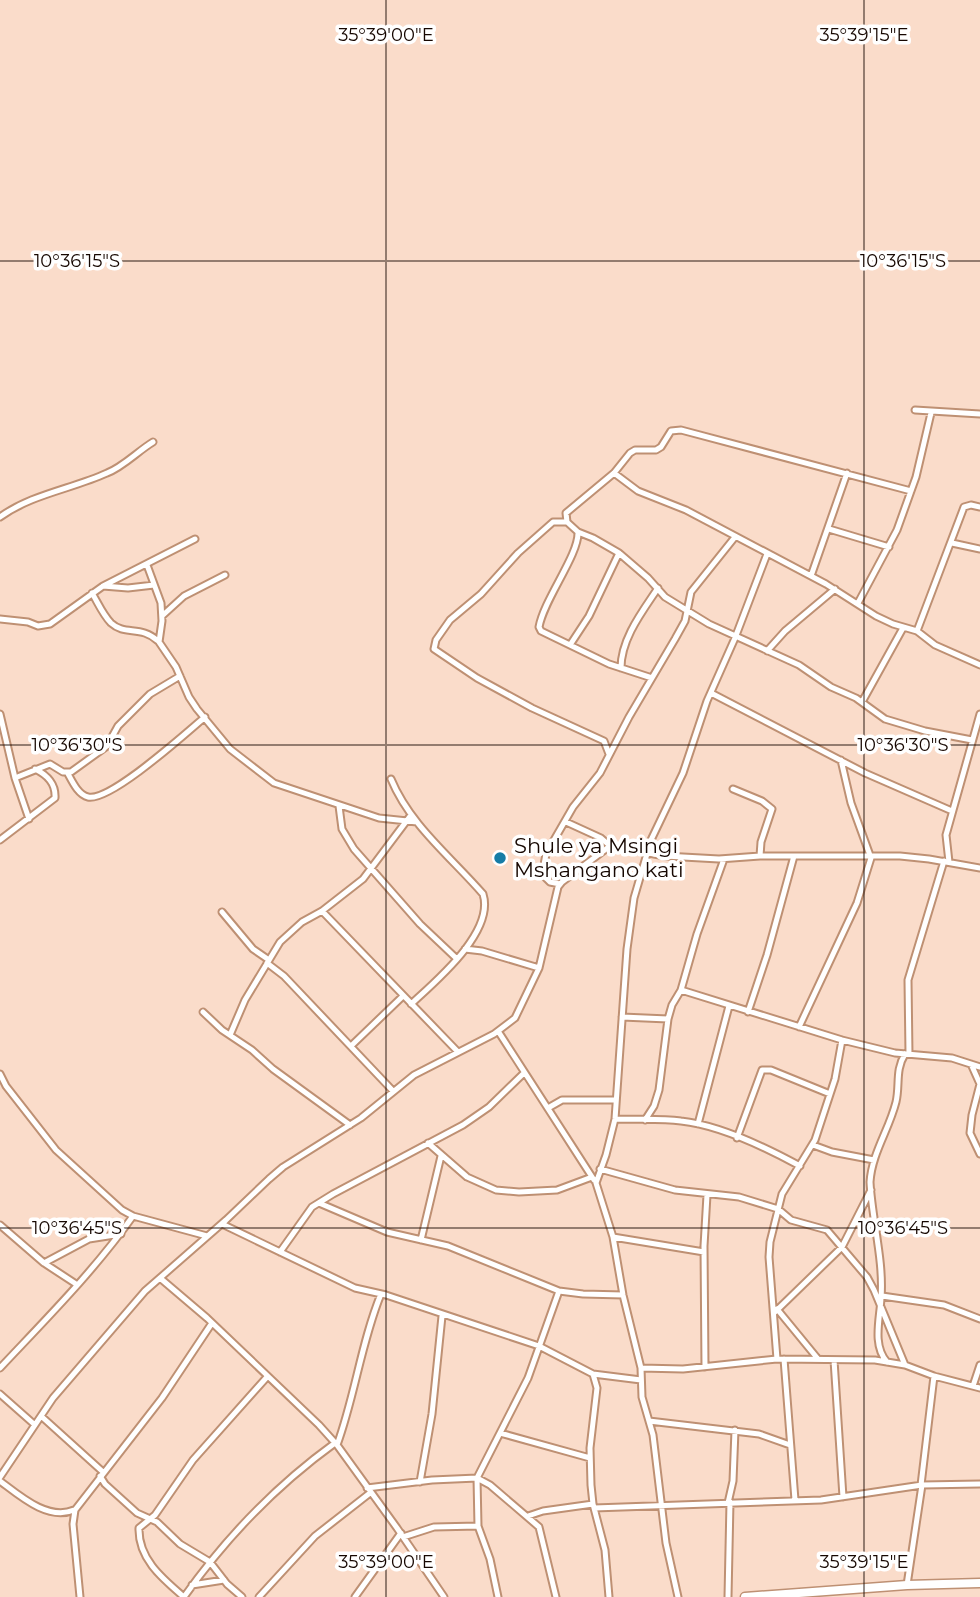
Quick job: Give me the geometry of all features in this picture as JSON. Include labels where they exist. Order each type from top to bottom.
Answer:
[{"type":"street","points":[[915,410],[980,414]]},
{"type":"street","points":[[858,603],[889,547],[911,491],[931,413]]},
{"type":"street","points":[[911,491],[675,429],[656,450],[635,450],[630,453],[614,473],[565,515],[567,522],[578,532],[619,553],[665,597],[735,638],[799,665],[831,687],[862,702],[885,719],[972,740]]},
{"type":"street","points":[[0,517],[14,508],[59,489],[107,474],[153,442]]},
{"type":"street","points":[[614,473],[638,491],[686,510],[835,589],[876,616],[917,631],[935,645],[980,665]]},
{"type":"street","points":[[811,576],[847,473]]},
{"type":"street","points":[[917,631],[964,507],[980,506]]},
{"type":"street","points":[[567,522],[554,522],[524,547],[481,594],[450,620],[436,640],[434,649],[492,687],[604,741],[609,754]]},
{"type":"street","points":[[829,529],[889,547]]},
{"type":"street","points":[[578,532],[577,543],[539,623],[541,631],[621,668],[652,678]]},
{"type":"street","points":[[560,884],[547,880],[543,870],[546,854],[573,807],[600,773],[685,621],[691,592],[735,537]]},
{"type":"street","points":[[0,620],[44,626],[103,586],[195,540]]},
{"type":"street","points":[[952,543],[980,549]]},
{"type":"street","points":[[570,645],[589,616],[619,553]]},
{"type":"street","points":[[428,1143],[476,1182],[507,1192],[557,1190],[594,1180],[606,1155],[615,1119],[627,948],[634,898],[647,853],[683,773],[711,693],[767,554]]},
{"type":"street","points":[[147,565],[161,603],[159,642]]},
{"type":"street","points":[[162,616],[184,596],[226,575]]},
{"type":"street","points":[[103,586],[128,588],[153,585]]},
{"type":"street","points":[[621,668],[628,639],[658,588]]},
{"type":"street","points":[[768,650],[785,631],[835,589]]},
{"type":"street","points":[[92,593],[108,620],[114,625],[123,629],[145,631],[159,642],[176,667],[188,697],[230,749],[274,783],[379,818],[417,822]]},
{"type":"street","points":[[862,702],[903,628]]},
{"type":"street","points":[[67,772],[71,772],[104,748],[118,726],[144,700],[180,676]]},
{"type":"street","points":[[711,693],[841,760],[952,811]]},
{"type":"street","points":[[0,714],[15,778],[29,819]]},
{"type":"street","points":[[887,1362],[879,1348],[882,1296],[871,1167],[896,1103],[897,1071],[907,1054],[908,980],[946,862],[946,835],[980,714]]},
{"type":"street","points":[[15,778],[52,764],[67,772],[81,793],[87,797],[104,795],[126,781],[205,717]]},
{"type":"street","points":[[799,1027],[845,933],[871,858],[851,803],[841,760]]},
{"type":"street","points":[[1,838],[55,798],[56,792],[49,779],[35,769]]},
{"type":"street","points":[[391,779],[411,815],[484,894],[486,908],[465,949],[411,1004]]},
{"type":"street","points":[[733,789],[772,809],[761,842],[760,856]]},
{"type":"street","points":[[339,806],[345,836],[419,924],[457,959]]},
{"type":"street","points":[[230,1035],[245,1000],[280,942],[363,879],[411,815]]},
{"type":"street","points":[[566,822],[601,838],[610,846],[688,858],[918,857],[980,868]]},
{"type":"street","points":[[75,1510],[63,1514],[46,1509],[32,1503],[0,1479],[53,1398],[122,1316],[160,1278],[284,1167],[350,1125],[414,1075],[498,1031],[514,1018],[539,968],[552,907],[560,884],[610,846]]},
{"type":"street","points":[[748,1012],[767,955],[794,856]]},
{"type":"street","points":[[645,1120],[659,1090],[672,1004],[681,990],[697,934],[724,859]]},
{"type":"street","points":[[322,911],[458,1052]]},
{"type":"street","points":[[222,912],[253,949],[284,976],[393,1091]]},
{"type":"street","points":[[465,949],[482,951],[539,968]]},
{"type":"street","points":[[681,990],[842,1040],[907,1054],[938,1055],[980,1067]]},
{"type":"street","points":[[351,1046],[403,996]]},
{"type":"street","points":[[698,1124],[729,1006]]},
{"type":"street","points":[[203,1012],[350,1125]]},
{"type":"street","points":[[622,1017],[668,1019]]},
{"type":"street","points":[[498,1031],[594,1180],[613,1237],[623,1294],[641,1368],[666,1543],[678,1597]]},
{"type":"street","points":[[795,1500],[769,1249],[782,1194],[813,1145],[830,1094],[842,1040]]},
{"type":"street","points":[[971,1064],[980,1084],[970,1133],[980,1154]]},
{"type":"street","points":[[737,1138],[762,1070],[777,1072],[830,1094]]},
{"type":"street","points":[[0,1073],[6,1086],[56,1150],[115,1204],[133,1216],[207,1236]]},
{"type":"street","points":[[280,1252],[312,1207],[463,1125],[489,1107],[524,1073]]},
{"type":"street","points":[[548,1108],[562,1100],[616,1100]]},
{"type":"street","points":[[615,1119],[679,1120],[698,1124],[772,1151],[800,1166]]},
{"type":"street","points":[[813,1145],[832,1152],[874,1160]]},
{"type":"street","points":[[421,1240],[441,1156]]},
{"type":"street","points":[[600,1169],[675,1189],[707,1195],[729,1195],[778,1209],[791,1220],[827,1230],[867,1278],[905,1365]]},
{"type":"street","points":[[776,1310],[842,1247],[871,1190]]},
{"type":"street","points":[[705,1367],[704,1252],[707,1195]]},
{"type":"street","points":[[319,1203],[387,1233],[448,1246],[559,1291],[623,1294]]},
{"type":"street","points":[[0,1368],[31,1337],[121,1234],[133,1216]]},
{"type":"street","points":[[222,1224],[355,1288],[539,1346],[593,1374],[641,1380]]},
{"type":"street","points":[[0,1225],[44,1263],[76,1284]]},
{"type":"street","points":[[44,1263],[89,1239],[121,1234]]},
{"type":"street","points":[[613,1237],[704,1252]]},
{"type":"street","points":[[160,1278],[212,1323],[336,1444],[444,1597]]},
{"type":"street","points":[[498,1597],[490,1559],[478,1526],[477,1478],[528,1378],[559,1291]]},
{"type":"street","points":[[267,1377],[194,1460],[166,1501],[141,1525],[139,1531],[144,1551],[154,1569],[184,1597],[211,1562],[258,1510],[311,1460],[336,1444],[350,1408],[372,1317],[381,1294]]},
{"type":"street","points":[[882,1296],[944,1306],[980,1319]]},
{"type":"street","points":[[776,1310],[818,1359]]},
{"type":"street","points":[[420,1482],[433,1405],[442,1315]]},
{"type":"street","points":[[80,1597],[73,1524],[75,1510],[162,1398],[212,1323]]},
{"type":"street","points":[[641,1368],[705,1367],[780,1359],[887,1362],[976,1387],[980,1365]]},
{"type":"street","points":[[834,1360],[843,1497]]},
{"type":"street","points":[[593,1374],[597,1388],[590,1458],[594,1506],[606,1550],[610,1597]]},
{"type":"street","points":[[907,1585],[934,1376]]},
{"type":"street","points":[[0,1394],[35,1425]]},
{"type":"street","points":[[41,1416],[101,1474],[105,1484],[137,1513],[160,1525],[180,1545],[211,1562],[224,1580],[242,1597]]},
{"type":"street","points":[[649,1421],[759,1434],[790,1445]]},
{"type":"street","points":[[728,1597],[729,1503],[733,1481],[735,1430]]},
{"type":"street","points":[[500,1433],[590,1458]]},
{"type":"street","points":[[259,1597],[315,1536],[369,1490],[420,1482],[477,1478],[490,1485],[540,1527],[556,1597]]},
{"type":"street","points":[[528,1516],[543,1511],[594,1506],[795,1500],[843,1497],[921,1485],[980,1484]]},
{"type":"street","points":[[355,1597],[402,1535],[427,1528],[478,1526]]},
{"type":"street","points":[[745,1597],[907,1585],[980,1583],[980,1578]]},
{"type":"street","points":[[192,1585],[224,1580]]},
{"type":"place","name":"Shule ya Msingi Mshangano kati","points":[[500,858]]}]
